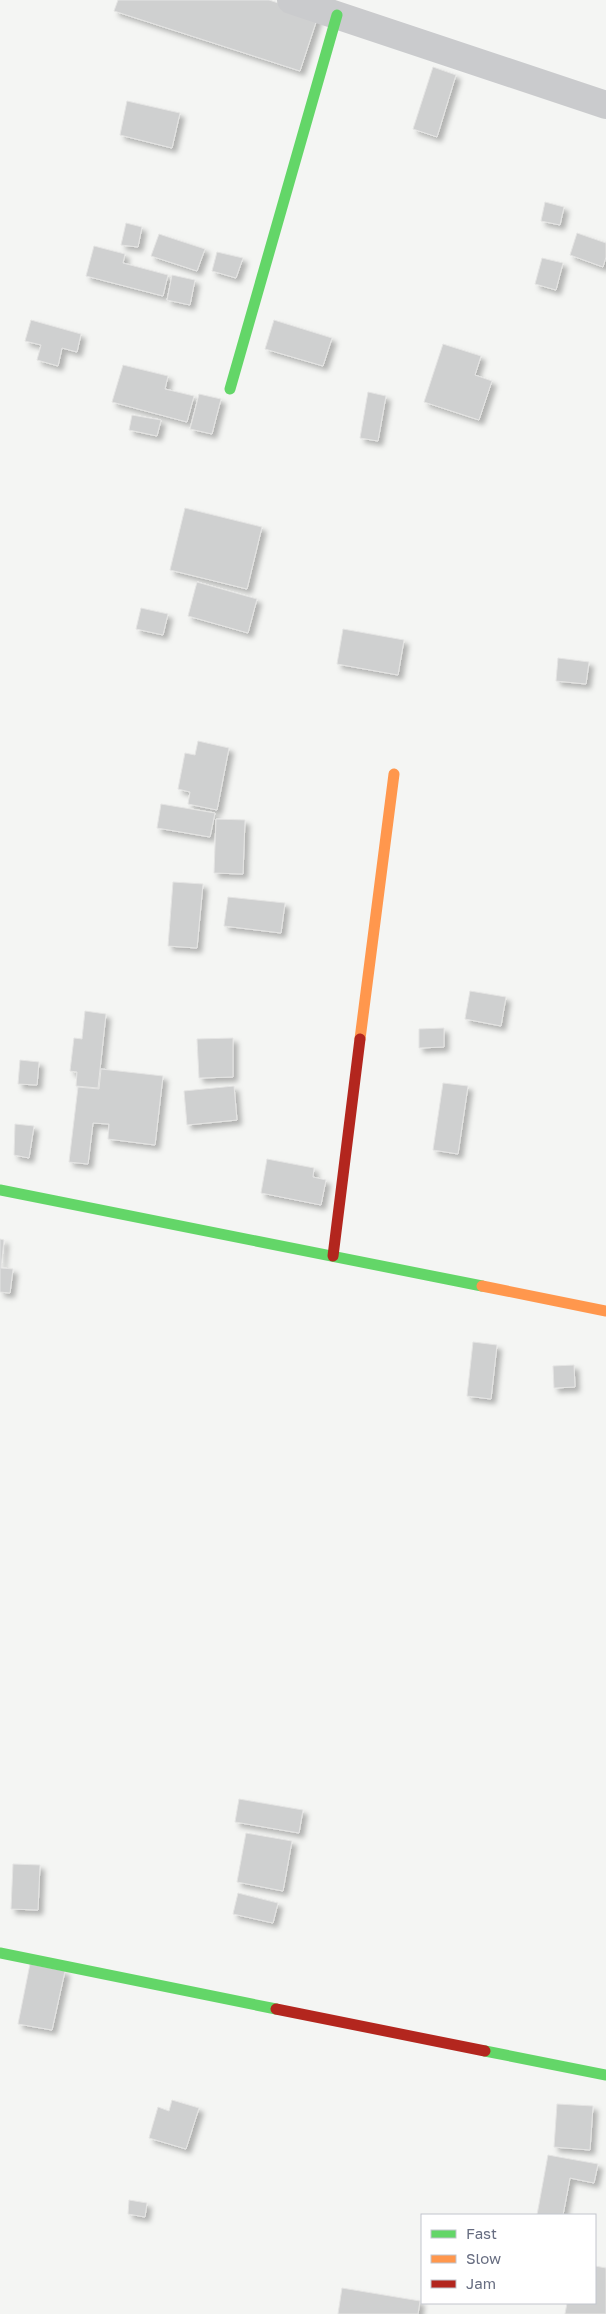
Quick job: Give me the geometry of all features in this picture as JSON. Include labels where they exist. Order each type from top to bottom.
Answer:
[{"type":"street","points":[[291,0],[606,105]]},
{"type":"street","points":[[230,389],[338,15]]},
{"type":"street","points":[[333,1256],[394,774]]},
{"type":"street","points":[[0,1190],[606,1311]]},
{"type":"street","points":[[0,1953],[606,2076]]},
{"type":"building","points":[[118,0],[269,0],[318,16],[300,71],[114,11]]},
{"type":"building","points":[[433,67],[456,75],[437,137],[413,129]]},
{"type":"building","points":[[127,101],[180,113],[172,148],[120,135]]},
{"type":"building","points":[[545,202],[564,207],[560,225],[541,221]]},
{"type":"building","points":[[126,223],[142,227],[138,247],[121,245]]},
{"type":"building","points":[[577,233],[606,243],[606,257],[603,267],[570,255]]},
{"type":"building","points":[[159,234],[205,249],[197,271],[151,256]]},
{"type":"building","points":[[94,246],[125,254],[123,263],[168,275],[163,296],[86,276]]},
{"type":"building","points":[[217,252],[243,258],[236,278],[212,271]]},
{"type":"building","points":[[542,258],[563,263],[556,290],[535,284]]},
{"type":"building","points":[[172,275],[195,280],[190,305],[167,300]]},
{"type":"building","points":[[31,320],[81,334],[77,352],[62,348],[58,366],[37,360],[41,345],[25,341]]},
{"type":"building","points":[[274,320],[332,338],[323,366],[265,349]]},
{"type":"building","points":[[443,344],[481,356],[475,375],[492,381],[479,420],[424,402]]},
{"type":"building","points":[[123,365],[168,376],[165,389],[194,396],[187,422],[112,402]]},
{"type":"building","points":[[368,392],[386,396],[378,441],[360,438]]},
{"type":"building","points":[[199,394],[221,399],[212,434],[190,429]]},
{"type":"building","points":[[132,415],[161,420],[157,436],[129,430]]},
{"type":"building","points":[[185,508],[262,527],[247,589],[170,570]]},
{"type":"building","points":[[197,582],[257,599],[248,633],[188,616]]},
{"type":"building","points":[[141,608],[168,614],[163,635],[136,629]]},
{"type":"building","points":[[343,629],[404,640],[398,675],[337,664]]},
{"type":"building","points":[[558,658],[589,662],[586,684],[556,681]]},
{"type":"building","points":[[198,741],[229,748],[217,810],[188,804],[190,792],[178,789],[185,753],[195,755]]},
{"type":"building","points":[[161,804],[215,813],[210,837],[157,828]]},
{"type":"building","points":[[216,819],[245,820],[243,874],[214,873]]},
{"type":"building","points":[[173,882],[203,884],[197,948],[168,946]]},
{"type":"building","points":[[228,897],[285,903],[281,933],[224,926]]},
{"type":"building","points":[[470,991],[506,997],[501,1026],[465,1019]]},
{"type":"building","points":[[85,1011],[106,1014],[98,1088],[76,1086],[77,1072],[70,1071],[74,1038],[82,1039]]},
{"type":"building","points":[[444,1028],[444,1047],[419,1048],[419,1029]]},
{"type":"building","points":[[233,1038],[233,1077],[199,1078],[197,1039]]},
{"type":"building","points":[[20,1060],[39,1062],[37,1085],[18,1084]]},
{"type":"building","points":[[101,1069],[163,1076],[155,1145],[108,1139],[109,1124],[93,1123],[88,1164],[69,1162],[78,1087],[99,1089]]},
{"type":"building","points":[[443,1083],[468,1086],[458,1154],[433,1150]]},
{"type":"building","points":[[234,1086],[237,1120],[187,1125],[184,1091]]},
{"type":"building","points":[[15,1124],[34,1126],[29,1158],[14,1155]]},
{"type":"building","points":[[267,1159],[314,1168],[313,1177],[326,1180],[321,1205],[261,1193]]},
{"type":"building","points":[[0,1239],[4,1240],[1,1268],[13,1269],[10,1293],[0,1292]]},
{"type":"building","points":[[473,1342],[497,1345],[491,1399],[467,1396]]},
{"type":"building","points":[[574,1365],[575,1387],[554,1388],[553,1366]]},
{"type":"building","points":[[239,1799],[303,1810],[299,1833],[235,1822]]},
{"type":"building","points":[[246,1833],[292,1841],[283,1891],[237,1882]]},
{"type":"building","points":[[13,1864],[40,1865],[38,1910],[11,1909]]},
{"type":"building","points":[[238,1893],[278,1903],[273,1923],[233,1914]]},
{"type":"building","points":[[30,1964],[65,1971],[52,2030],[18,2024]]},
{"type":"building","points":[[172,2100],[199,2108],[186,2149],[149,2138],[158,2107],[169,2111]]},
{"type":"building","points":[[557,2104],[593,2106],[590,2150],[554,2147]]},
{"type":"building","points":[[548,2155],[598,2164],[594,2183],[570,2178],[563,2214],[537,2214]]},
{"type":"building","points":[[129,2200],[147,2203],[145,2217],[128,2214]]},
{"type":"building","points":[[596,2266],[606,2268],[606,2314],[565,2314],[567,2304],[596,2304]]},
{"type":"building","points":[[342,2288],[420,2301],[418,2314],[338,2314]]},
{"type":"traffic: fast","points":[[230,389],[337,15]]},
{"type":"traffic: fast","points":[[0,1190],[482,1286]]},
{"type":"traffic: fast","points":[[0,1953],[276,2009]]},
{"type":"traffic: fast","points":[[485,2051],[606,2075]]},
{"type":"traffic: slow","points":[[360,1039],[394,774]]},
{"type":"traffic: slow","points":[[482,1286],[606,1311]]},
{"type":"traffic: jam","points":[[333,1256],[360,1039]]},
{"type":"traffic: jam","points":[[276,2009],[485,2051]]}]
